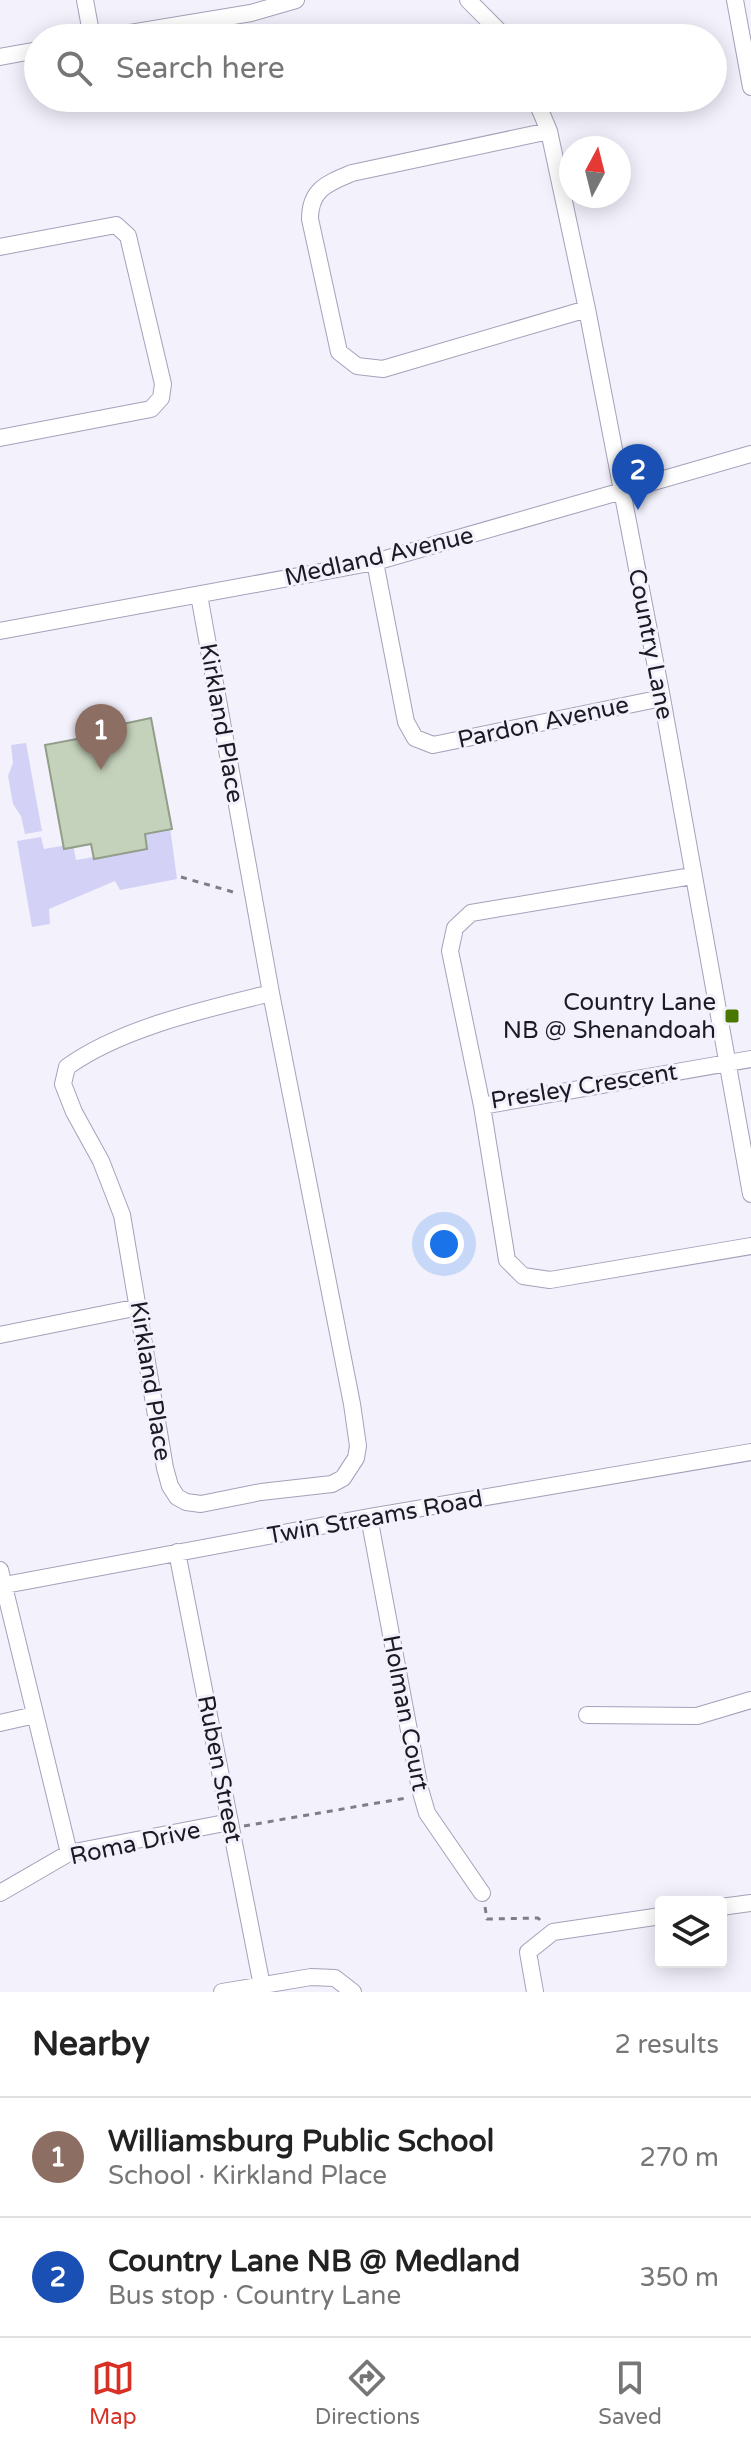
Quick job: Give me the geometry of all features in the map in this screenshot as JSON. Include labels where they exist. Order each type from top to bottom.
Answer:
[{"type":"street","points":[[85,0],[89,24]]},
{"type":"street","points":[[185,24],[251,13],[296,0]]},
{"type":"street","points":[[468,0],[492,24]]},
{"type":"street","points":[[735,0],[751,87]]},
{"type":"street","points":[[0,57],[24,53]]},
{"type":"street","name":"Country Lane","points":[[541,112],[549,131],[587,309],[662,698],[751,1194]]},
{"type":"street","points":[[549,131],[352,173],[325,184],[310,205],[310,219],[339,352],[357,366],[383,369],[587,309]]},
{"type":"street","points":[[0,247],[116,225],[128,236],[163,384],[161,398],[151,409],[0,438]]},
{"type":"street","name":"Medland Avenue","points":[[0,631],[375,562],[751,454]]},
{"type":"street","name":"Pardon Avenue","points":[[375,562],[406,722],[415,738],[433,745],[662,698]]},
{"type":"street","name":"Kirkland Place","points":[[199,595],[358,1446],[356,1458],[343,1478],[332,1484],[261,1492],[201,1504],[186,1502],[177,1497],[170,1486],[165,1468],[122,1215],[101,1161],[74,1112],[63,1084],[67,1067],[84,1055],[180,1015],[271,993]]},
{"type":"street","name":"Presley Crescent","points":[[692,876],[471,913],[455,928],[450,951],[482,1106],[751,1059]]},
{"type":"street","points":[[482,1106],[507,1260],[523,1276],[550,1280],[751,1246]]},
{"type":"street","points":[[0,1335],[139,1307]]},
{"type":"street","name":"Twin Streams Road","points":[[1,1580],[751,1452]]},
{"type":"street","name":"Holman Court","points":[[369,1517],[421,1795],[427,1813],[482,1893]]},
{"type":"street","name":"Ruben Street","points":[[177,1552],[262,1986]]},
{"type":"street","points":[[1,1580],[69,1853]]},
{"type":"street","points":[[587,1715],[697,1716],[751,1700]]},
{"type":"street","points":[[0,1723],[35,1715]]},
{"type":"street","name":"Roma Drive","points":[[0,1893],[69,1853],[230,1822]]},
{"type":"street","points":[[727,1906],[751,1903]]},
{"type":"street","points":[[535,1992],[528,1952],[553,1932],[655,1917]]},
{"type":"street","points":[[222,1992],[311,1977],[335,1978],[353,1992]]},
{"type":"path","points":[[181,877],[233,892]]},
{"type":"path","points":[[230,1822],[244,1826],[421,1795]]},
{"type":"path","points":[[482,1893],[487,1919],[538,1918],[553,1932]]},
{"type":"shaded area","points":[[26,743],[42,831],[25,834],[21,816],[13,804],[8,776],[13,763],[11,745]]},
{"type":"shaded area","points":[[170,827],[177,879],[120,890],[115,881],[49,909],[50,924],[32,927],[17,841],[41,837],[44,849],[73,844],[76,860],[140,849],[138,832]]},
{"type":"building","points":[[151,718],[172,829],[145,834],[147,849],[94,859],[91,844],[64,849],[45,745],[119,731],[118,725]]},
{"type":"place","name":"Country Lane NB @ Medland","points":[[638,510]]},
{"type":"place","name":"Williamsburg Public School","points":[[101,770]]},
{"type":"place","name":"Country Lane NB @ Shenandoah","points":[[732,1016]]}]
